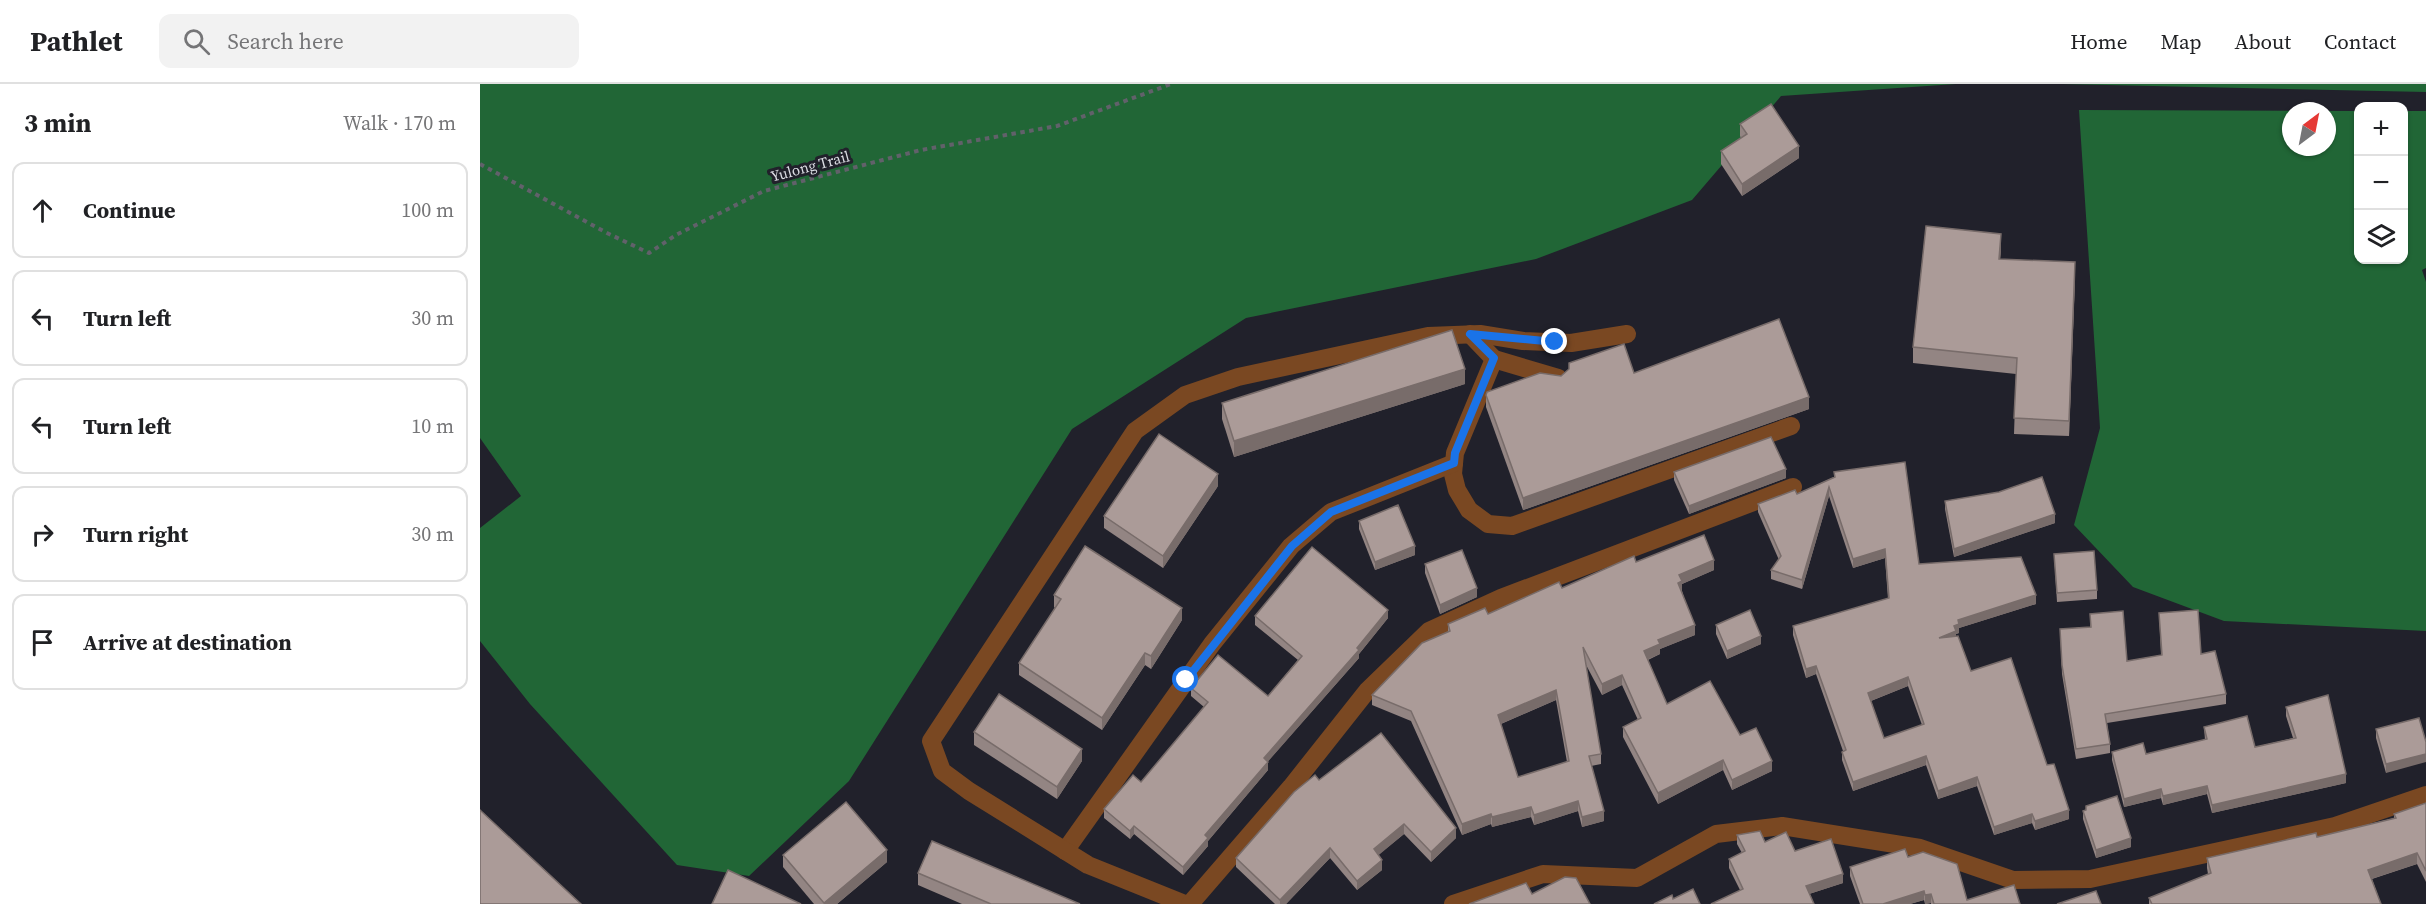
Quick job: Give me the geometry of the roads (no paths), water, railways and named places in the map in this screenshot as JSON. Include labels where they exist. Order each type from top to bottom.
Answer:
[{"type":"street","points":[[1470,334],[1494,358],[1558,378]]},
{"type":"street","points":[[1185,904],[1088,865],[1065,851],[942,771],[931,741],[1135,431],[1185,395],[1238,378],[1428,336],[1470,334],[1523,341],[1571,343],[1627,334]]},
{"type":"street","points":[[1494,358],[1455,453],[1453,474],[1456,490],[1469,510],[1488,524],[1512,526],[1791,426]]},
{"type":"street","points":[[1065,851],[1212,644],[1292,546],[1331,512],[1454,463]]},
{"type":"street","points":[[1190,904],[1291,787],[1367,691],[1429,631],[1501,598],[1793,487]]},
{"type":"street","points":[[1453,904],[1543,874],[1637,878],[1716,834],[1782,826],[1920,848],[2013,880],[2090,879],[2335,826],[2426,795]]}]
